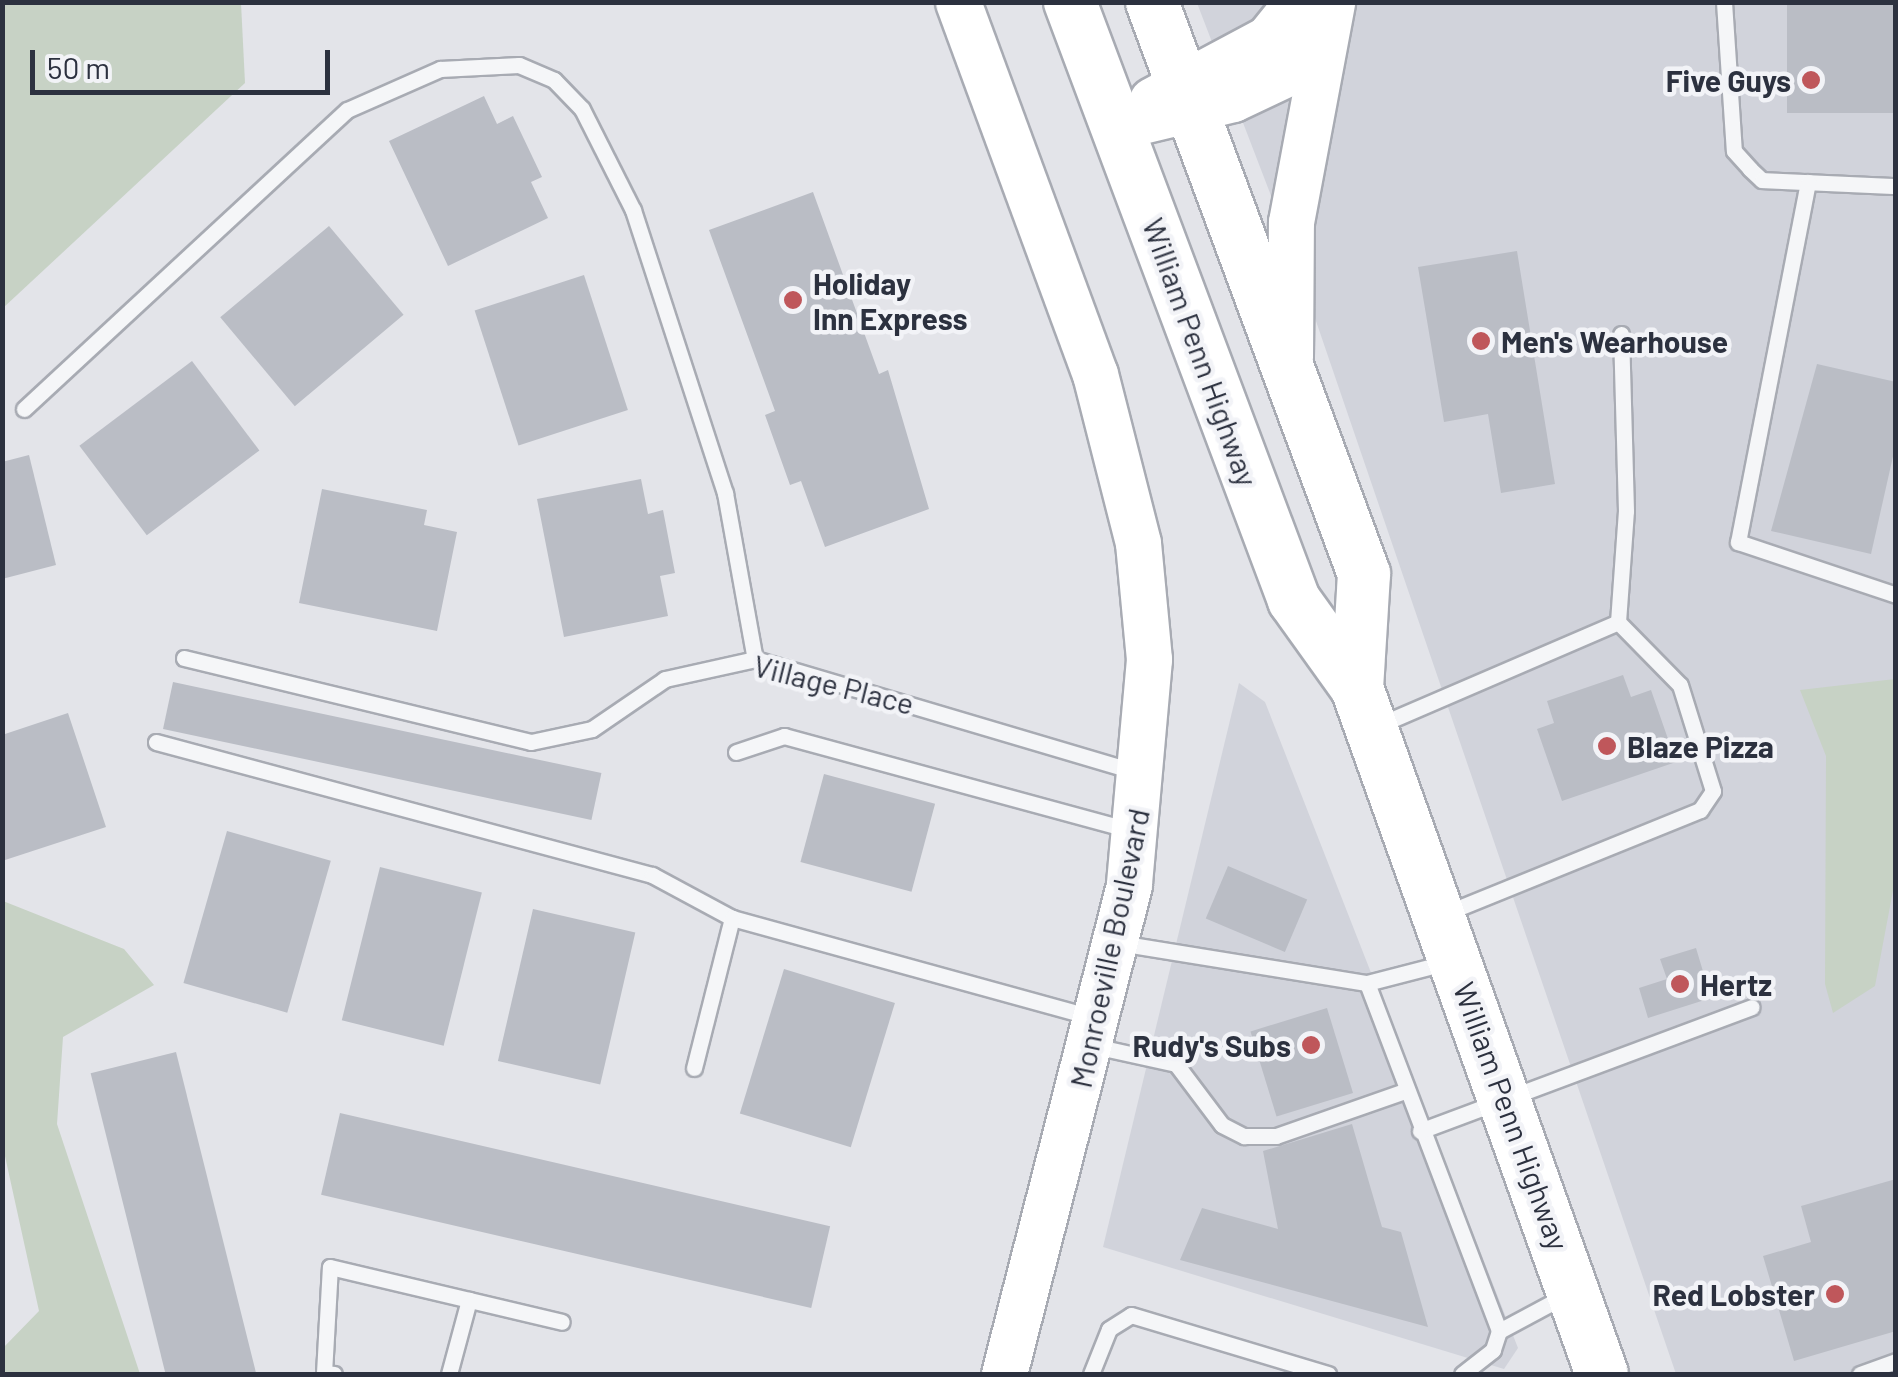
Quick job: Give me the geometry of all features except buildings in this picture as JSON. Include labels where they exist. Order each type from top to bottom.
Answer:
[{"type":"highway","name":"William Penn Highway","points":[[1070,2],[1294,600],[1365,708],[1574,1290],[1598,1372]]},
{"type":"highway","name":"William Penn Highway","points":[[1152,2],[1364,574],[1365,708]]},
{"type":"main road","name":"Monroeville Boulevard","points":[[958,2],[1095,374],[1126,487],[1148,659],[1145,774],[1138,832],[1115,943],[1004,1374]]},
{"type":"main road","points":[[1118,127],[1188,96],[1292,70],[1318,14]]},
{"type":"main road","points":[[1290,368],[1292,222],[1318,14]]},
{"type":"lane","points":[[1724,2],[1734,151],[1762,180],[1896,186]]},
{"type":"lane","points":[[24,409],[346,110],[440,69],[519,64],[554,80],[582,109],[632,210],[725,493],[756,659]]},
{"type":"lane","points":[[1808,182],[1738,542],[1896,596]]},
{"type":"lane","points":[[1115,943],[1367,983],[1448,938],[1678,824],[1713,791],[1680,685],[1618,622],[1626,512],[1620,334]]},
{"type":"lane","points":[[1365,708],[1618,622]]},
{"type":"lane","name":"Village Place","points":[[184,658],[531,742],[592,729],[665,679],[756,659],[1145,774]]},
{"type":"lane","points":[[736,752],[784,736],[1138,832]]},
{"type":"lane","points":[[156,742],[652,875],[732,918],[1093,1031],[1176,1064],[1222,1126],[1244,1136],[1276,1136],[1407,1090]]},
{"type":"lane","points":[[694,1068],[732,918]]},
{"type":"lane","points":[[1367,983],[1420,1132],[1499,1331],[1493,1350],[1462,1374]]},
{"type":"lane","points":[[1420,1132],[1752,1007]]},
{"type":"lane","points":[[329,1374],[330,1267],[562,1322]]},
{"type":"lane","points":[[1499,1331],[1574,1290]]},
{"type":"lane","points":[[449,1374],[468,1300]]},
{"type":"lane","points":[[1092,1374],[1109,1329],[1131,1315],[1328,1374]]},
{"type":"lane","points":[[1860,1374],[1896,1360]]},
{"type":"shaded area","points":[[3,2],[241,3],[245,83],[3,308]]},
{"type":"shaded area","points":[[1197,3],[1895,3],[1895,1374],[1676,1374],[1290,245]]},
{"type":"shaded area","points":[[1895,679],[1895,880],[1875,986],[1833,1013],[1825,984],[1826,756],[1800,690]]},
{"type":"shaded area","points":[[1239,683],[1265,702],[1518,1348],[1504,1369],[1103,1247]]},
{"type":"shaded area","points":[[3,901],[124,949],[154,985],[63,1037],[57,1124],[140,1374],[3,1374],[3,1348],[39,1311],[3,1147]]},
{"type":"place","name":"Five Guys","points":[[1811,80]]},
{"type":"place","name":"Holiday Inn Express","points":[[793,300]]},
{"type":"place","name":"Men's Wearhouse","points":[[1481,341]]},
{"type":"place","name":"Blaze Pizza","points":[[1607,746]]},
{"type":"place","name":"Hertz","points":[[1680,984]]},
{"type":"place","name":"Rudy's Subs","points":[[1311,1045]]},
{"type":"place","name":"Red Lobster","points":[[1835,1294]]}]
